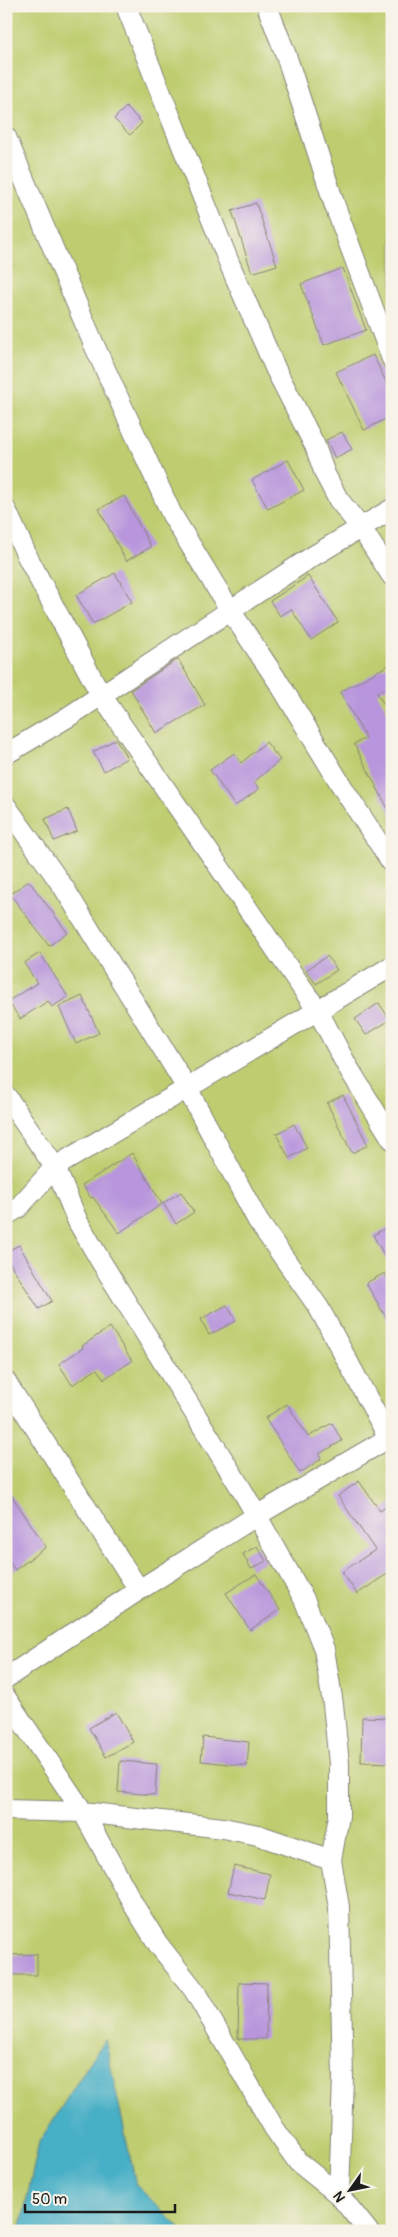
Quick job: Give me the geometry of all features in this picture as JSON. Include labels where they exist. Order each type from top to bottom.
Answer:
[{"type":"street","points":[[126,6],[230,265],[276,370],[315,446],[325,474],[338,499],[361,528],[392,576]]},
{"type":"street","points":[[267,6],[286,55],[335,206],[392,358]]},
{"type":"street","points":[[6,137],[95,347],[172,514],[230,610],[281,686],[346,793],[392,863]]},
{"type":"street","points":[[6,754],[310,558],[392,509]]},
{"type":"street","points":[[6,510],[28,558],[100,695],[318,1011],[346,1064],[392,1139]]},
{"type":"street","points":[[6,806],[64,888],[187,1088],[258,1222],[319,1308],[391,1440],[256,1516],[139,1590],[6,1678]]},
{"type":"street","points":[[6,1214],[18,1208],[55,1167],[392,966]]},
{"type":"street","points":[[6,1096],[55,1167],[78,1222],[256,1516],[304,1599],[324,1650],[333,1704],[339,1764],[339,1816],[331,1860],[339,1907],[340,1926],[343,2077],[339,2194]]},
{"type":"street","points":[[6,1382],[139,1590]]},
{"type":"street","points":[[6,1698],[83,1812],[136,1909],[158,1944],[194,1990],[274,2128],[298,2162],[339,2194],[368,2231]]},
{"type":"street","points":[[6,1810],[83,1812],[223,1828],[258,1835],[331,1860]]},
{"type":"green space","points":[[6,6],[392,6],[392,2231],[6,2231]]},
{"type":"water","points":[[105,2039],[136,2185],[183,2231],[20,2231],[39,2142]]},
{"type":"building","points":[[126,107],[142,123],[130,135],[114,119]]},
{"type":"building","points":[[256,203],[277,265],[252,273],[232,211]]},
{"type":"building","points":[[343,268],[366,330],[324,345],[301,284]]},
{"type":"building","points":[[373,355],[392,394],[392,416],[364,430],[336,372]]},
{"type":"building","points":[[342,432],[352,449],[335,458],[326,440]]},
{"type":"building","points":[[288,460],[304,490],[268,509],[252,480]]},
{"type":"building","points":[[124,496],[151,547],[126,561],[99,509]]},
{"type":"building","points":[[115,573],[132,602],[93,624],[76,595]]},
{"type":"building","points":[[308,576],[338,622],[311,640],[291,609],[280,616],[270,601]]},
{"type":"building","points":[[178,659],[205,705],[156,733],[131,690]]},
{"type":"building","points":[[392,663],[392,685],[377,693],[392,718],[392,816],[354,744],[366,738],[340,692]]},
{"type":"building","points":[[116,739],[127,758],[104,771],[93,752]]},
{"type":"building","points":[[266,742],[280,760],[254,782],[259,789],[235,806],[210,770],[234,753],[241,763]]},
{"type":"building","points":[[68,809],[77,831],[54,841],[45,819]]},
{"type":"building","points":[[29,881],[67,932],[49,946],[10,894]]},
{"type":"building","points":[[40,953],[68,997],[52,1007],[48,1001],[20,1019],[8,1001],[37,983],[24,963]]},
{"type":"building","points":[[327,956],[337,970],[316,984],[306,970]]},
{"type":"building","points":[[82,996],[99,1033],[76,1044],[59,1007]]},
{"type":"building","points":[[379,1003],[390,1020],[366,1035],[355,1019]]},
{"type":"building","points":[[343,1095],[368,1145],[352,1153],[327,1103]]},
{"type":"building","points":[[294,1124],[307,1148],[289,1158],[276,1134]]},
{"type":"building","points":[[132,1153],[162,1204],[119,1233],[82,1185]]},
{"type":"building","points":[[181,1192],[194,1212],[176,1224],[163,1203]]},
{"type":"building","points":[[392,1225],[392,1270],[373,1235]]},
{"type":"building","points":[[19,1245],[52,1301],[39,1309],[6,1257],[6,1252]]},
{"type":"building","points":[[385,1273],[392,1285],[392,1328],[366,1283]]},
{"type":"building","points":[[227,1305],[236,1321],[209,1335],[201,1319]]},
{"type":"building","points":[[110,1327],[132,1361],[104,1379],[97,1369],[72,1385],[59,1364]]},
{"type":"building","points":[[287,1404],[308,1437],[332,1423],[342,1441],[319,1454],[321,1459],[300,1473],[265,1418]]},
{"type":"building","points":[[359,1481],[380,1511],[392,1503],[392,1574],[390,1572],[357,1594],[342,1572],[375,1550],[338,1496]]},
{"type":"building","points":[[6,1487],[46,1547],[15,1570],[6,1558]]},
{"type":"building","points":[[257,1546],[266,1561],[251,1569],[243,1554]]},
{"type":"building","points":[[256,1574],[280,1610],[250,1630],[226,1593]]},
{"type":"building","points":[[116,1712],[133,1742],[106,1757],[89,1728]]},
{"type":"building","points":[[362,1717],[392,1718],[392,1763],[361,1762]]},
{"type":"building","points":[[203,1737],[249,1742],[247,1766],[201,1761]]},
{"type":"building","points":[[120,1761],[157,1764],[155,1795],[118,1792]]},
{"type":"building","points":[[234,1866],[270,1874],[265,1900],[228,1892]]},
{"type":"building","points":[[37,1954],[37,1975],[11,1975],[11,1955]]},
{"type":"building","points":[[239,1982],[267,1983],[266,2039],[238,2039]]}]
